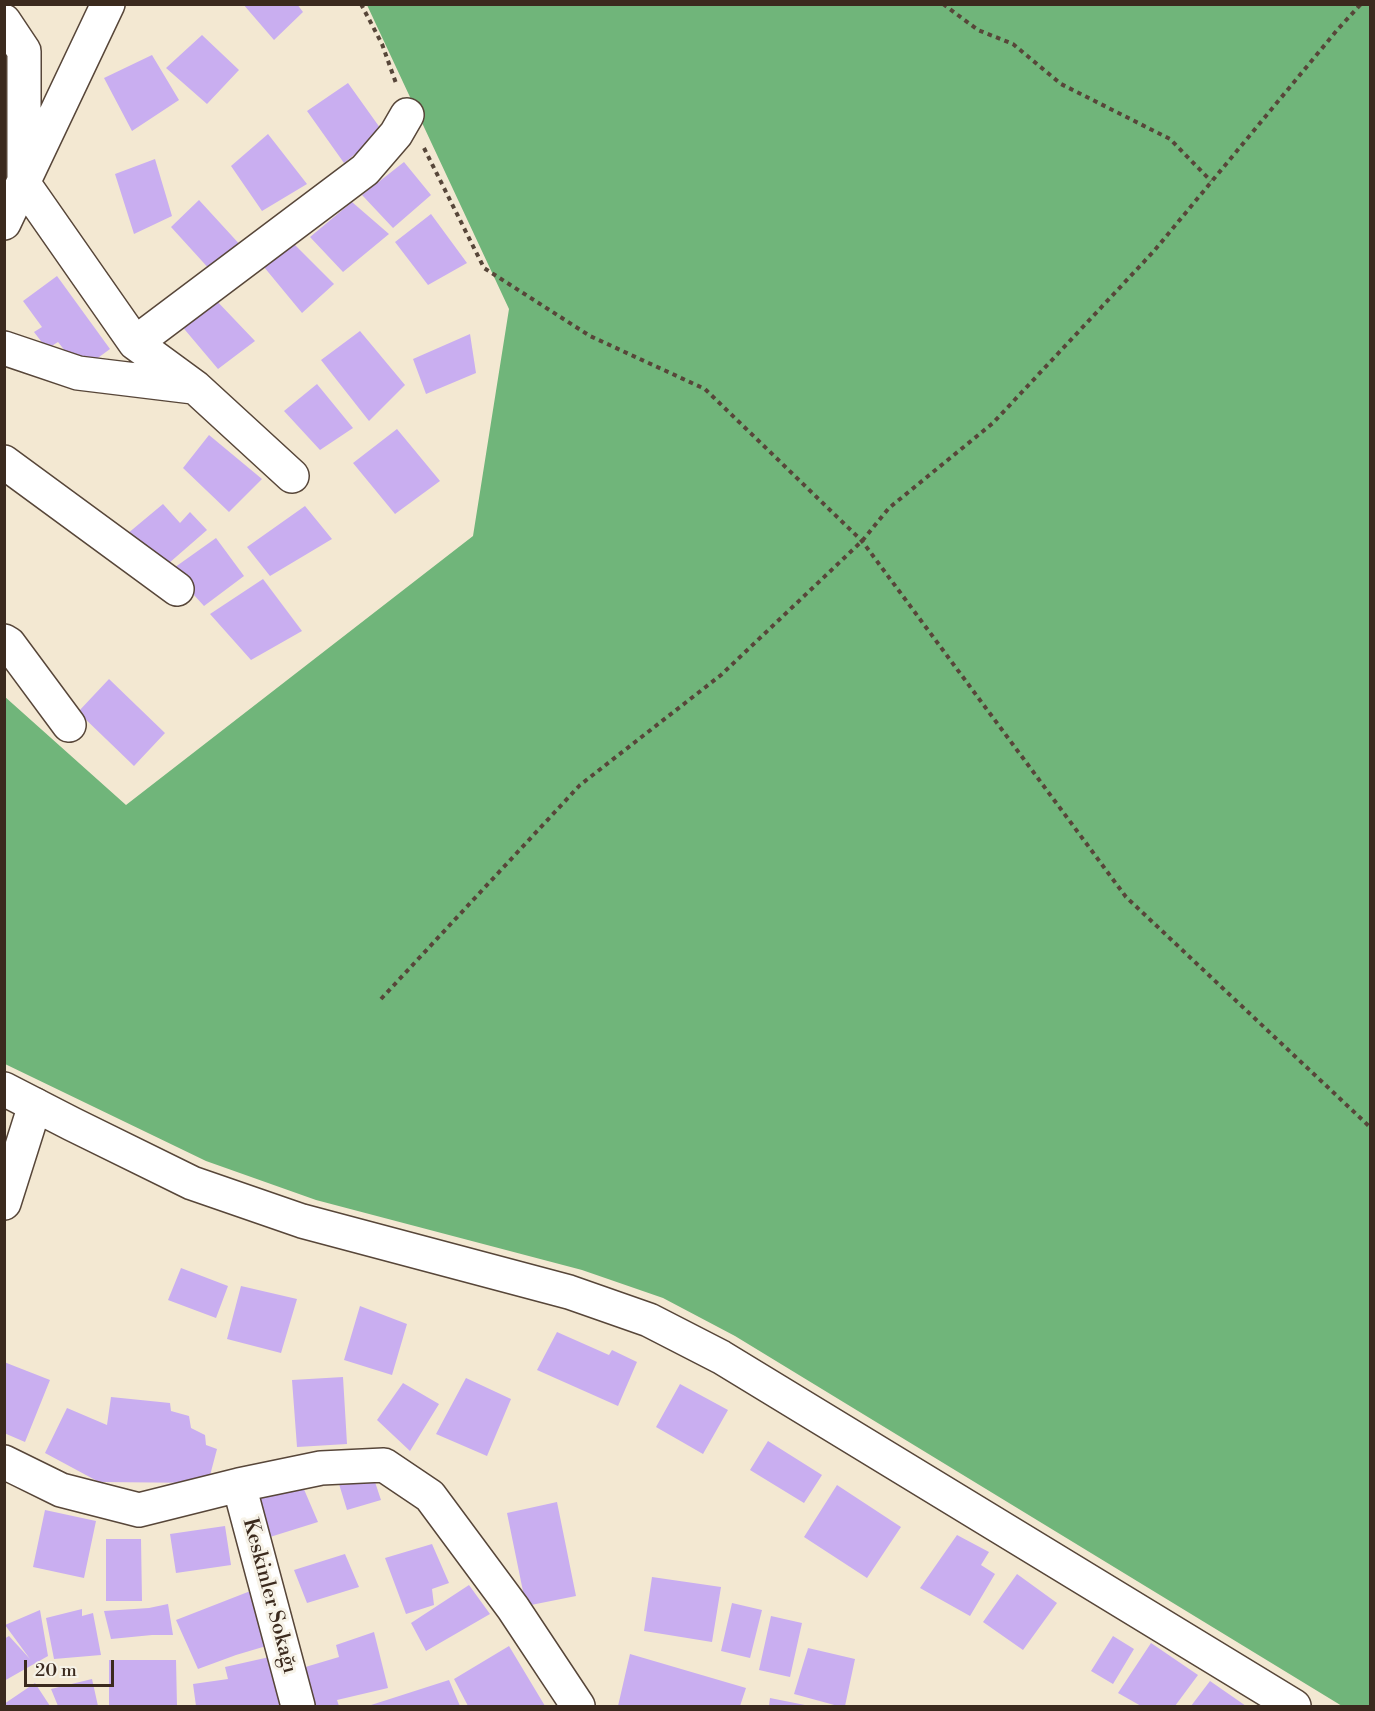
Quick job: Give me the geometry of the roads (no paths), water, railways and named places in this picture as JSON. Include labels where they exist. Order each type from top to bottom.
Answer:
[{"type":"street","points":[[4,223],[108,4]]},
{"type":"street","points":[[4,21],[24,51],[24,184],[135,343],[195,387],[292,476]]},
{"type":"street","points":[[135,343],[365,170],[396,134],[407,116]]},
{"type":"street","points":[[4,348],[78,373],[195,387]]},
{"type":"street","points":[[4,462],[177,590]]},
{"type":"street","points":[[4,641],[9,644],[69,726]]},
{"type":"street","points":[[4,1089],[192,1182],[280,1214],[569,1292],[649,1320],[721,1358],[1294,1707]]},
{"type":"street","points":[[4,1203],[35,1105]]},
{"type":"street","points":[[4,1462],[61,1490],[139,1510],[239,1485],[321,1468],[384,1466],[430,1496],[513,1608],[578,1707]]},
{"type":"street","name":"Keskinler Sokağı","points":[[239,1485],[298,1707]]}]
